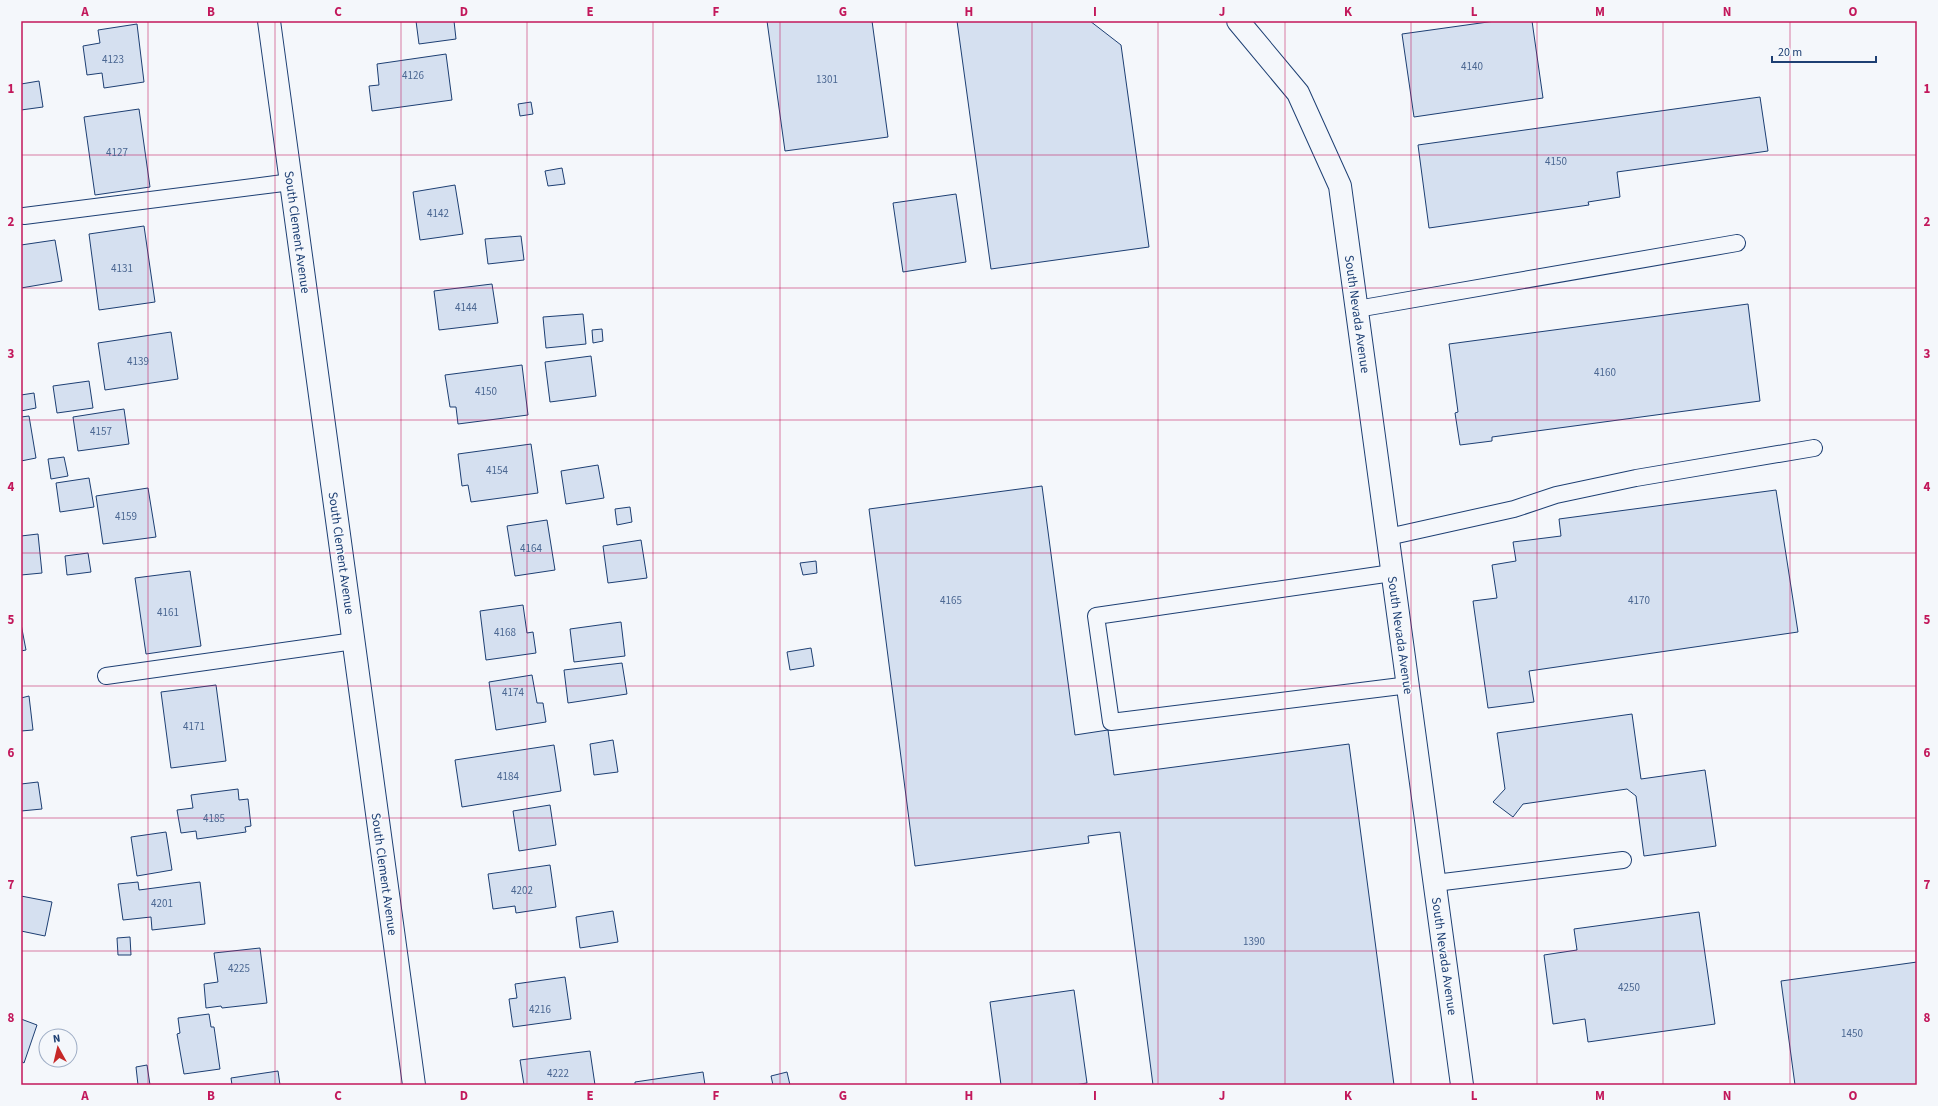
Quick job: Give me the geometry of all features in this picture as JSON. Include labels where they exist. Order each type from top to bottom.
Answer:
[{"type":"street","name":"South Clement Avenue","points":[[269,21],[414,1085]]},
{"type":"street","name":"South Nevada Avenue","points":[[1238,21],[1298,93],[1340,186],[1392,573],[1409,685],[1462,1085]]},
{"type":"lane","points":[[24,216],[291,182]]},
{"type":"lane","points":[[1357,309],[1737,243]]},
{"type":"lane","points":[[1388,537],[1514,509],[1556,495],[1636,478],[1814,448]]},
{"type":"lane","points":[[1392,573],[1096,616],[1111,722],[1409,685]]},
{"type":"lane","points":[[106,676],[354,641]]},
{"type":"lane","points":[[1435,883],[1622,860]]},
{"type":"building","points":[[416,21],[454,21],[456,39],[419,44]]},
{"type":"building","points":[[767,21],[872,21],[888,137],[785,151]]},
{"type":"building","points":[[957,21],[1090,21],[1121,45],[1149,247],[991,269]]},
{"type":"building","points":[[1495,21],[1532,21],[1543,98],[1414,117],[1402,34]]},
{"type":"building","points":[[137,24],[144,82],[104,88],[102,73],[87,75],[83,46],[100,43],[98,30]]},
{"type":"building","points":[[446,54],[452,100],[372,111],[369,86],[379,85],[377,64]]},
{"type":"building","points":[[39,81],[43,107],[21,110],[21,84]]},
{"type":"building","points":[[1760,97],[1768,151],[1617,172],[1620,197],[1588,202],[1589,205],[1429,228],[1418,145]]},
{"type":"building","points":[[531,102],[533,114],[520,116],[518,104]]},
{"type":"building","points":[[139,109],[150,187],[95,195],[84,117]]},
{"type":"building","points":[[562,168],[565,184],[548,186],[545,171]]},
{"type":"building","points":[[455,185],[463,234],[420,240],[413,192]]},
{"type":"building","points":[[956,194],[966,262],[903,272],[893,203]]},
{"type":"building","points":[[144,226],[155,302],[99,310],[89,234]]},
{"type":"building","points":[[521,236],[524,260],[488,264],[485,239]]},
{"type":"building","points":[[55,240],[62,281],[21,288],[21,245]]},
{"type":"building","points":[[492,284],[498,323],[439,330],[434,291]]},
{"type":"building","points":[[1748,304],[1760,401],[1492,437],[1492,441],[1460,445],[1455,413],[1458,412],[1449,344]]},
{"type":"building","points":[[583,314],[586,344],[546,348],[543,317]]},
{"type":"building","points":[[602,329],[603,341],[593,343],[592,330]]},
{"type":"building","points":[[171,332],[178,379],[105,390],[98,343]]},
{"type":"building","points":[[591,356],[596,396],[550,402],[545,362]]},
{"type":"building","points":[[522,365],[528,415],[458,424],[456,407],[450,407],[445,375]]},
{"type":"building","points":[[89,381],[93,408],[57,413],[53,386]]},
{"type":"building","points":[[34,393],[36,408],[21,411],[21,395]]},
{"type":"building","points":[[124,409],[129,444],[78,451],[73,417]]},
{"type":"building","points":[[29,416],[36,458],[21,461],[21,417]]},
{"type":"building","points":[[531,444],[538,493],[471,502],[468,485],[462,486],[458,454]]},
{"type":"building","points":[[64,457],[68,476],[51,479],[48,459]]},
{"type":"building","points":[[598,465],[604,498],[566,504],[561,471]]},
{"type":"building","points":[[89,478],[94,507],[60,512],[56,483]]},
{"type":"building","points":[[1042,486],[1075,735],[1108,730],[1114,775],[1349,744],[1394,1085],[1153,1085],[1120,832],[1088,836],[1089,843],[915,866],[869,509]]},
{"type":"building","points":[[148,488],[156,537],[103,544],[96,496]]},
{"type":"building","points":[[1776,490],[1798,632],[1529,671],[1534,702],[1488,708],[1473,601],[1497,598],[1492,565],[1516,561],[1513,542],[1561,536],[1559,519]]},
{"type":"building","points":[[630,507],[632,522],[617,525],[615,509]]},
{"type":"building","points":[[547,520],[555,570],[515,576],[507,526]]},
{"type":"building","points":[[38,534],[42,573],[21,575],[21,536]]},
{"type":"building","points":[[641,540],[647,578],[608,583],[603,546]]},
{"type":"building","points":[[88,553],[91,572],[67,575],[65,556]]},
{"type":"building","points":[[816,561],[817,573],[803,575],[800,563]]},
{"type":"building","points":[[190,571],[201,646],[146,654],[135,578]]},
{"type":"building","points":[[523,605],[527,633],[533,632],[536,653],[486,660],[480,611]]},
{"type":"building","points":[[621,622],[625,656],[574,662],[570,629]]},
{"type":"building","points":[[21,624],[26,650],[21,651]]},
{"type":"building","points":[[811,648],[814,666],[790,670],[787,652]]},
{"type":"building","points":[[622,663],[627,694],[568,703],[564,670]]},
{"type":"building","points":[[532,675],[537,703],[543,703],[546,722],[496,730],[489,682]]},
{"type":"building","points":[[216,685],[226,761],[171,768],[161,692]]},
{"type":"building","points":[[29,696],[33,730],[21,731],[21,698]]},
{"type":"building","points":[[1632,714],[1641,779],[1705,770],[1716,846],[1644,856],[1636,796],[1627,789],[1523,804],[1513,817],[1493,802],[1505,789],[1497,733]]},
{"type":"building","points":[[613,740],[618,772],[594,775],[590,744]]},
{"type":"building","points":[[554,745],[561,791],[462,807],[455,760]]},
{"type":"building","points":[[38,782],[42,809],[21,811],[21,784]]},
{"type":"building","points":[[238,789],[239,800],[248,799],[251,826],[245,827],[246,832],[197,839],[196,831],[181,833],[177,810],[193,808],[191,795]]},
{"type":"building","points":[[550,805],[556,845],[519,851],[513,811]]},
{"type":"building","points":[[166,832],[172,870],[137,876],[131,837]]},
{"type":"building","points":[[550,865],[556,907],[516,913],[515,906],[493,909],[488,874]]},
{"type":"building","points":[[138,882],[139,890],[200,882],[205,924],[152,930],[151,917],[123,920],[118,884]]},
{"type":"building","points":[[21,896],[52,902],[45,936],[21,931]]},
{"type":"building","points":[[613,911],[618,942],[580,948],[576,917]]},
{"type":"building","points":[[1699,912],[1715,1024],[1588,1042],[1585,1019],[1553,1024],[1544,955],[1577,950],[1574,929]]},
{"type":"building","points":[[130,937],[131,955],[118,955],[117,938]]},
{"type":"building","points":[[260,948],[267,1003],[222,1008],[221,1006],[206,1008],[204,984],[218,982],[214,953]]},
{"type":"building","points":[[1917,962],[1917,1085],[1795,1085],[1781,981]]},
{"type":"building","points":[[565,977],[571,1019],[513,1027],[509,999],[517,998],[515,984]]},
{"type":"building","points":[[1074,990],[1087,1083],[1075,1085],[1001,1085],[990,1002]]},
{"type":"building","points":[[209,1014],[211,1027],[214,1027],[220,1069],[184,1074],[177,1034],[180,1033],[178,1018]]},
{"type":"building","points":[[21,1019],[37,1025],[24,1063],[21,1061]]},
{"type":"building","points":[[590,1051],[595,1085],[524,1085],[520,1060]]},
{"type":"building","points":[[147,1065],[150,1085],[138,1085],[136,1067]]},
{"type":"building","points":[[278,1071],[280,1085],[232,1085],[231,1078]]},
{"type":"building","points":[[703,1072],[705,1085],[635,1085],[635,1082]]},
{"type":"building","points":[[787,1072],[790,1085],[773,1085],[771,1076]]}]
